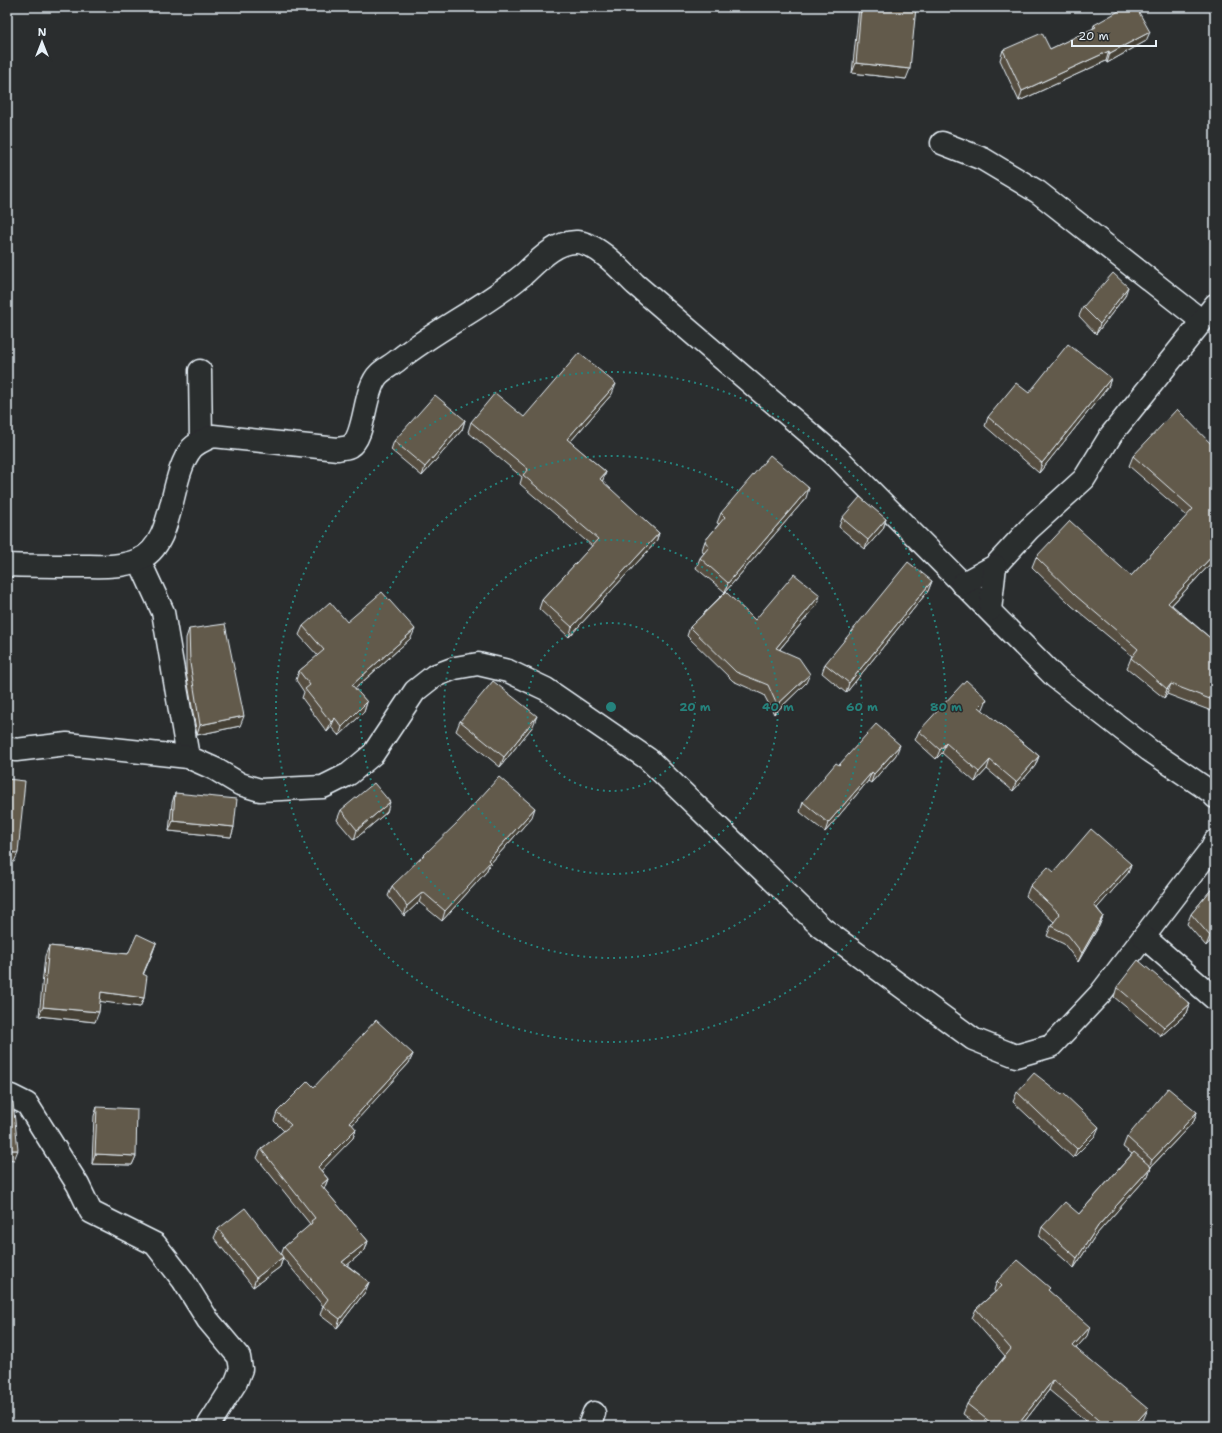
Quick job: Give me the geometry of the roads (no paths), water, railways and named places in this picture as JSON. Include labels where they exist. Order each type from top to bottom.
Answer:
[{"type":"street","points":[[942,143],[983,160],[1038,192],[1209,313],[1111,435],[1084,480],[1029,528],[995,566],[962,584]]},
{"type":"street","points":[[7,565],[120,566],[139,560],[154,548],[165,527],[184,462],[193,448],[201,441],[213,436],[338,449],[350,446],[357,436],[371,386],[378,374],[421,342],[508,288],[544,256],[561,245],[577,242],[590,246],[613,262],[635,284],[837,457],[1056,677],[1149,750],[1211,792],[1215,797]]},
{"type":"street","points":[[200,371],[201,441]]},
{"type":"street","points":[[139,560],[163,612],[188,757]]},
{"type":"street","points":[[990,610],[995,566]]},
{"type":"street","points":[[7,748],[16,750],[67,744],[125,752],[188,757],[240,784],[260,790],[323,787],[349,774],[373,754],[415,691],[434,676],[455,668],[478,664],[508,671],[546,689],[648,759],[822,928],[973,1039],[1016,1056],[1051,1046],[1100,994],[1215,841]]},
{"type":"street","points":[[1144,937],[1215,999]]},
{"type":"street","points":[[7,1096],[11,1096],[27,1104],[78,1185],[91,1212],[155,1244],[183,1280],[208,1320],[239,1357],[241,1369],[236,1382],[208,1426]]}]
